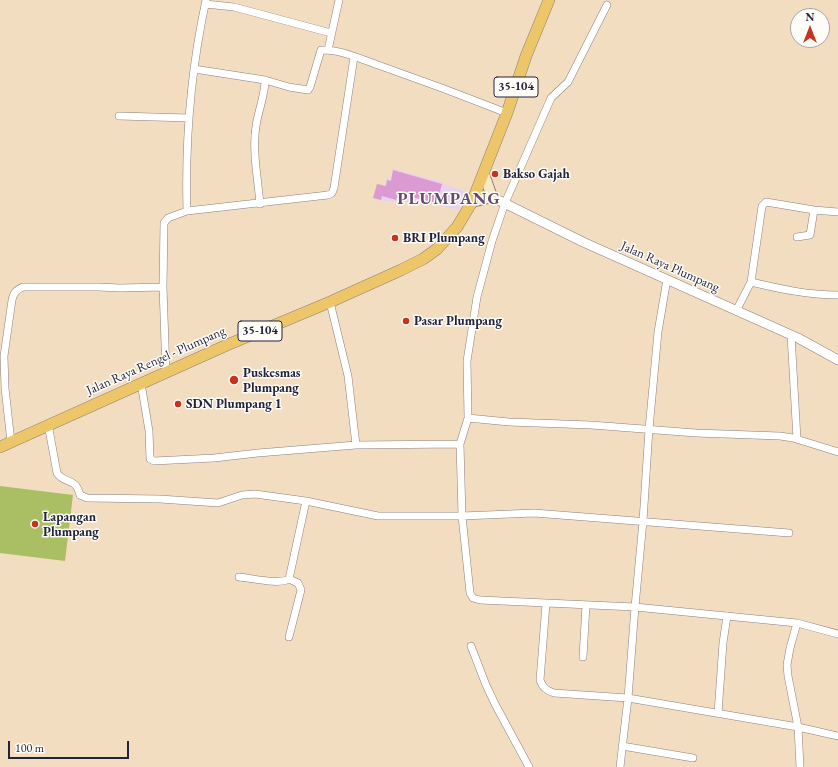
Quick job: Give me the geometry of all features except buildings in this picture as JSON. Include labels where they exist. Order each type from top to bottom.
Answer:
[{"type":"main road","name":"35-104","points":[[484,174],[507,113],[526,56],[549,0]]},
{"type":"main road","points":[[472,202],[492,197],[484,174]]},
{"type":"main road","name":"Jalan Raya Rengel - Plumpang","points":[[0,447],[48,424],[227,345],[330,302],[423,259],[437,249],[457,227],[472,202],[484,174]]},
{"type":"street","points":[[328,50],[339,0]]},
{"type":"street","points":[[187,211],[186,169],[189,118],[194,69],[205,2],[234,7],[331,33]]},
{"type":"street","points":[[607,5],[568,82],[551,98],[505,203],[492,241],[477,297],[467,361],[468,418],[460,444],[462,516],[470,593],[473,598],[480,600],[635,607],[797,623],[838,634]]},
{"type":"street","points":[[194,69],[265,80],[289,87],[308,90],[320,51],[328,50],[354,57],[446,89],[507,113]]},
{"type":"street","points":[[166,373],[163,287],[164,223],[168,218],[187,211],[260,204],[328,195],[332,193],[354,57]]},
{"type":"street","points":[[260,204],[255,151],[256,127],[265,88],[265,80]]},
{"type":"street","points":[[119,116],[189,118]]},
{"type":"street","name":"Jalan Raya Plumpang","points":[[492,197],[583,242],[791,335],[820,349],[838,360]]},
{"type":"street","points":[[736,311],[751,282],[762,206],[764,204],[771,203],[814,210],[838,212]]},
{"type":"street","points":[[797,237],[810,235],[814,210]]},
{"type":"street","points":[[620,767],[628,698],[658,332],[667,279]]},
{"type":"street","points":[[751,282],[783,290],[816,295],[838,295]]},
{"type":"street","points":[[11,442],[2,356],[12,300],[17,289],[23,286],[120,288],[163,287]]},
{"type":"street","points":[[330,302],[348,376],[356,444]]},
{"type":"street","points":[[791,335],[797,439]]},
{"type":"street","points":[[141,383],[149,431],[150,460],[154,461],[214,458],[356,444],[460,444]]},
{"type":"street","points":[[468,418],[509,422],[780,436],[797,439],[838,452]]},
{"type":"street","points":[[48,424],[57,473],[61,478],[75,484],[80,495],[87,498],[160,499],[218,503],[242,495],[255,494],[306,501],[378,516],[462,516],[534,513],[789,533]]},
{"type":"street","points":[[289,579],[306,501]]},
{"type":"street","points":[[239,577],[275,581],[285,581],[289,579],[298,583],[301,590],[289,637]]},
{"type":"street","points":[[546,604],[540,680],[542,687],[547,691],[554,693],[628,698],[798,727],[838,736]]},
{"type":"street","points":[[583,657],[586,604]]},
{"type":"street","points":[[718,713],[723,643],[727,616]]},
{"type":"street","points":[[797,623],[787,665],[798,727],[800,767]]},
{"type":"street","points":[[471,646],[495,704],[529,767]]},
{"type":"street","points":[[622,746],[693,758]]},
{"type":"shaded area","points":[[393,169],[442,182],[446,185],[468,192],[459,210],[436,204],[381,201],[387,178],[390,179]]},
{"type":"green space","name":"Lapangan Plumpang","points":[[0,486],[73,495],[65,561],[0,553]]},
{"type":"place","name":"Bakso Gajah","points":[[495,174]]},
{"type":"place","name":"BRI Plumpang","points":[[395,238]]},
{"type":"place","name":"Pasar Plumpang","points":[[406,321]]},
{"type":"place","name":"Puskesmas Plumpang","points":[[234,380]]},
{"type":"place","name":"SDN Plumpang 1","points":[[178,404]]},
{"type":"place","name":"Lapangan Plumpang","points":[[35,524]]},
{"type":"district","name":"PLUMPANG","points":[[449,199]]}]
